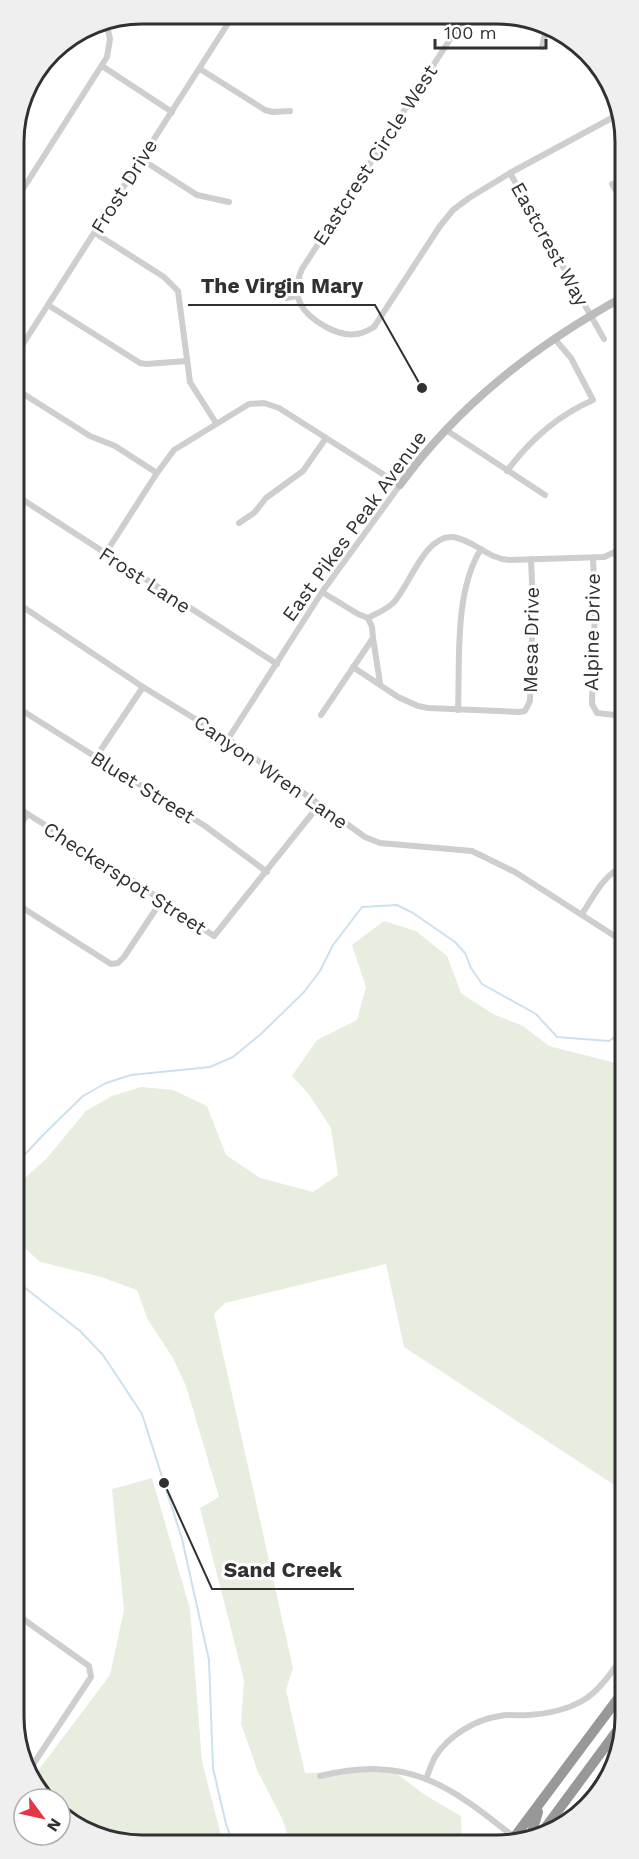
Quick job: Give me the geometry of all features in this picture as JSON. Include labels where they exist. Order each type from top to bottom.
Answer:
[{"type":"highway","points":[[517,1833],[615,1702]]},
{"type":"highway","points":[[549,1822],[614,1735]]},
{"type":"highway","points":[[533,1829],[538,1811],[549,1790]]},
{"type":"street","name":"Frost Drive","points":[[24,342],[228,24]]},
{"type":"street","name":"Eastcrest Circle West","points":[[297,296],[297,285],[302,269],[460,24]]},
{"type":"street","points":[[24,187],[102,66],[110,47],[110,29]]},
{"type":"street","points":[[542,47],[545,34]]},
{"type":"street","points":[[102,66],[172,112]]},
{"type":"street","points":[[200,69],[265,110],[290,111]]},
{"type":"street","points":[[286,298],[297,296],[306,312],[322,324],[342,334],[366,332],[374,327],[446,218],[469,198],[510,173],[612,117]]},
{"type":"street","points":[[141,159],[197,195],[229,201]]},
{"type":"street","name":"Eastcrest Way","points":[[510,173],[604,339]]},
{"type":"street","points":[[612,183],[615,188]]},
{"type":"street","points":[[95,233],[164,276],[174,285],[180,298],[187,361],[193,389],[216,423]]},
{"type":"street","name":"East Pikes Peak Avenue","points":[[228,739],[322,592],[400,485],[446,430],[499,379],[554,338],[615,301]]},
{"type":"street","points":[[48,305],[134,360],[146,364],[187,361]]},
{"type":"street","points":[[507,471],[534,441],[563,415],[593,400],[571,358],[554,338]]},
{"type":"street","points":[[24,393],[90,436],[115,446],[157,473]]},
{"type":"street","points":[[105,554],[174,450],[249,404],[264,403],[279,408],[400,485]]},
{"type":"street","points":[[446,430],[545,495]]},
{"type":"street","points":[[239,523],[254,513],[266,498],[303,471],[326,438]]},
{"type":"street","name":"Frost Lane","points":[[24,501],[277,664]]},
{"type":"street","points":[[444,529],[445,537]]},
{"type":"street","points":[[369,618],[392,604],[432,545],[445,537],[462,539],[502,560],[593,558],[610,555],[615,551]]},
{"type":"street","points":[[458,710],[462,612],[471,568],[481,549]]},
{"type":"street","name":"Alpine Drive","points":[[593,558],[595,608],[592,704],[597,714],[615,715]]},
{"type":"street","name":"Mesa Drive","points":[[353,667],[398,697],[418,706],[458,710],[525,711],[529,706],[533,633],[531,559]]},
{"type":"street","points":[[322,592],[358,614],[369,618]]},
{"type":"street","name":"Canyon Wren Lane","points":[[24,608],[143,687],[228,739],[365,837],[380,843],[472,851],[515,872],[615,936]]},
{"type":"street","points":[[369,618],[380,683]]},
{"type":"street","points":[[321,715],[373,638]]},
{"type":"street","points":[[96,757],[143,687]]},
{"type":"street","name":"Bluet Street","points":[[24,712],[205,826],[267,872]]},
{"type":"street","name":"Checkerspot Street","points":[[24,813],[162,900],[214,936],[319,805]]},
{"type":"street","points":[[24,820],[27,815]]},
{"type":"street","points":[[582,914],[604,880],[615,870]]},
{"type":"street","points":[[24,909],[111,964],[118,963],[124,957],[162,900]]},
{"type":"street","points":[[24,1620],[89,1666],[92,1677],[34,1764]]},
{"type":"street","points":[[426,1779],[435,1757],[453,1737],[464,1730],[479,1722],[500,1716],[540,1714],[564,1709],[583,1701],[600,1685],[615,1666]]},
{"type":"street","points":[[320,1776],[344,1770],[374,1768],[400,1771],[426,1779],[463,1798],[506,1835]]},
{"type":"shaded area","points":[[384,921],[416,931],[447,956],[461,993],[493,1014],[523,1026],[549,1046],[615,1063],[615,1485],[404,1347],[386,1264],[225,1303],[214,1314],[293,1668],[286,1690],[305,1773],[392,1770],[425,1795],[461,1816],[462,1835],[287,1835],[282,1818],[258,1772],[241,1724],[244,1680],[200,1508],[219,1497],[186,1386],[173,1358],[148,1320],[137,1290],[98,1276],[40,1262],[24,1247],[24,1179],[46,1159],[86,1111],[112,1096],[141,1087],[173,1090],[207,1106],[226,1155],[260,1178],[313,1192],[338,1175],[331,1128],[308,1093],[292,1076],[317,1040],[357,1020],[366,987],[352,945]]},
{"type":"shaded area","points":[[152,1478],[190,1609],[202,1762],[221,1835],[134,1835],[97,1826],[72,1812],[72,1787],[47,1787],[37,1771],[110,1675],[124,1610],[112,1489]]},
{"type":"waterway","points":[[24,1155],[83,1096],[106,1083],[131,1075],[210,1067],[233,1057],[262,1033],[304,992],[320,971],[333,945],[362,907],[397,905],[413,913],[455,942],[465,953],[471,968],[482,984],[536,1014],[557,1037],[609,1041],[615,1037]]},
{"type":"waterway","points":[[24,1287],[80,1331],[103,1355],[142,1414],[182,1539],[209,1660],[213,1768],[230,1835]]},
{"type":"place","name":"The Virgin Mary","points":[[422,388]]},
{"type":"place","name":"Sand Creek","points":[[164,1483]]}]
